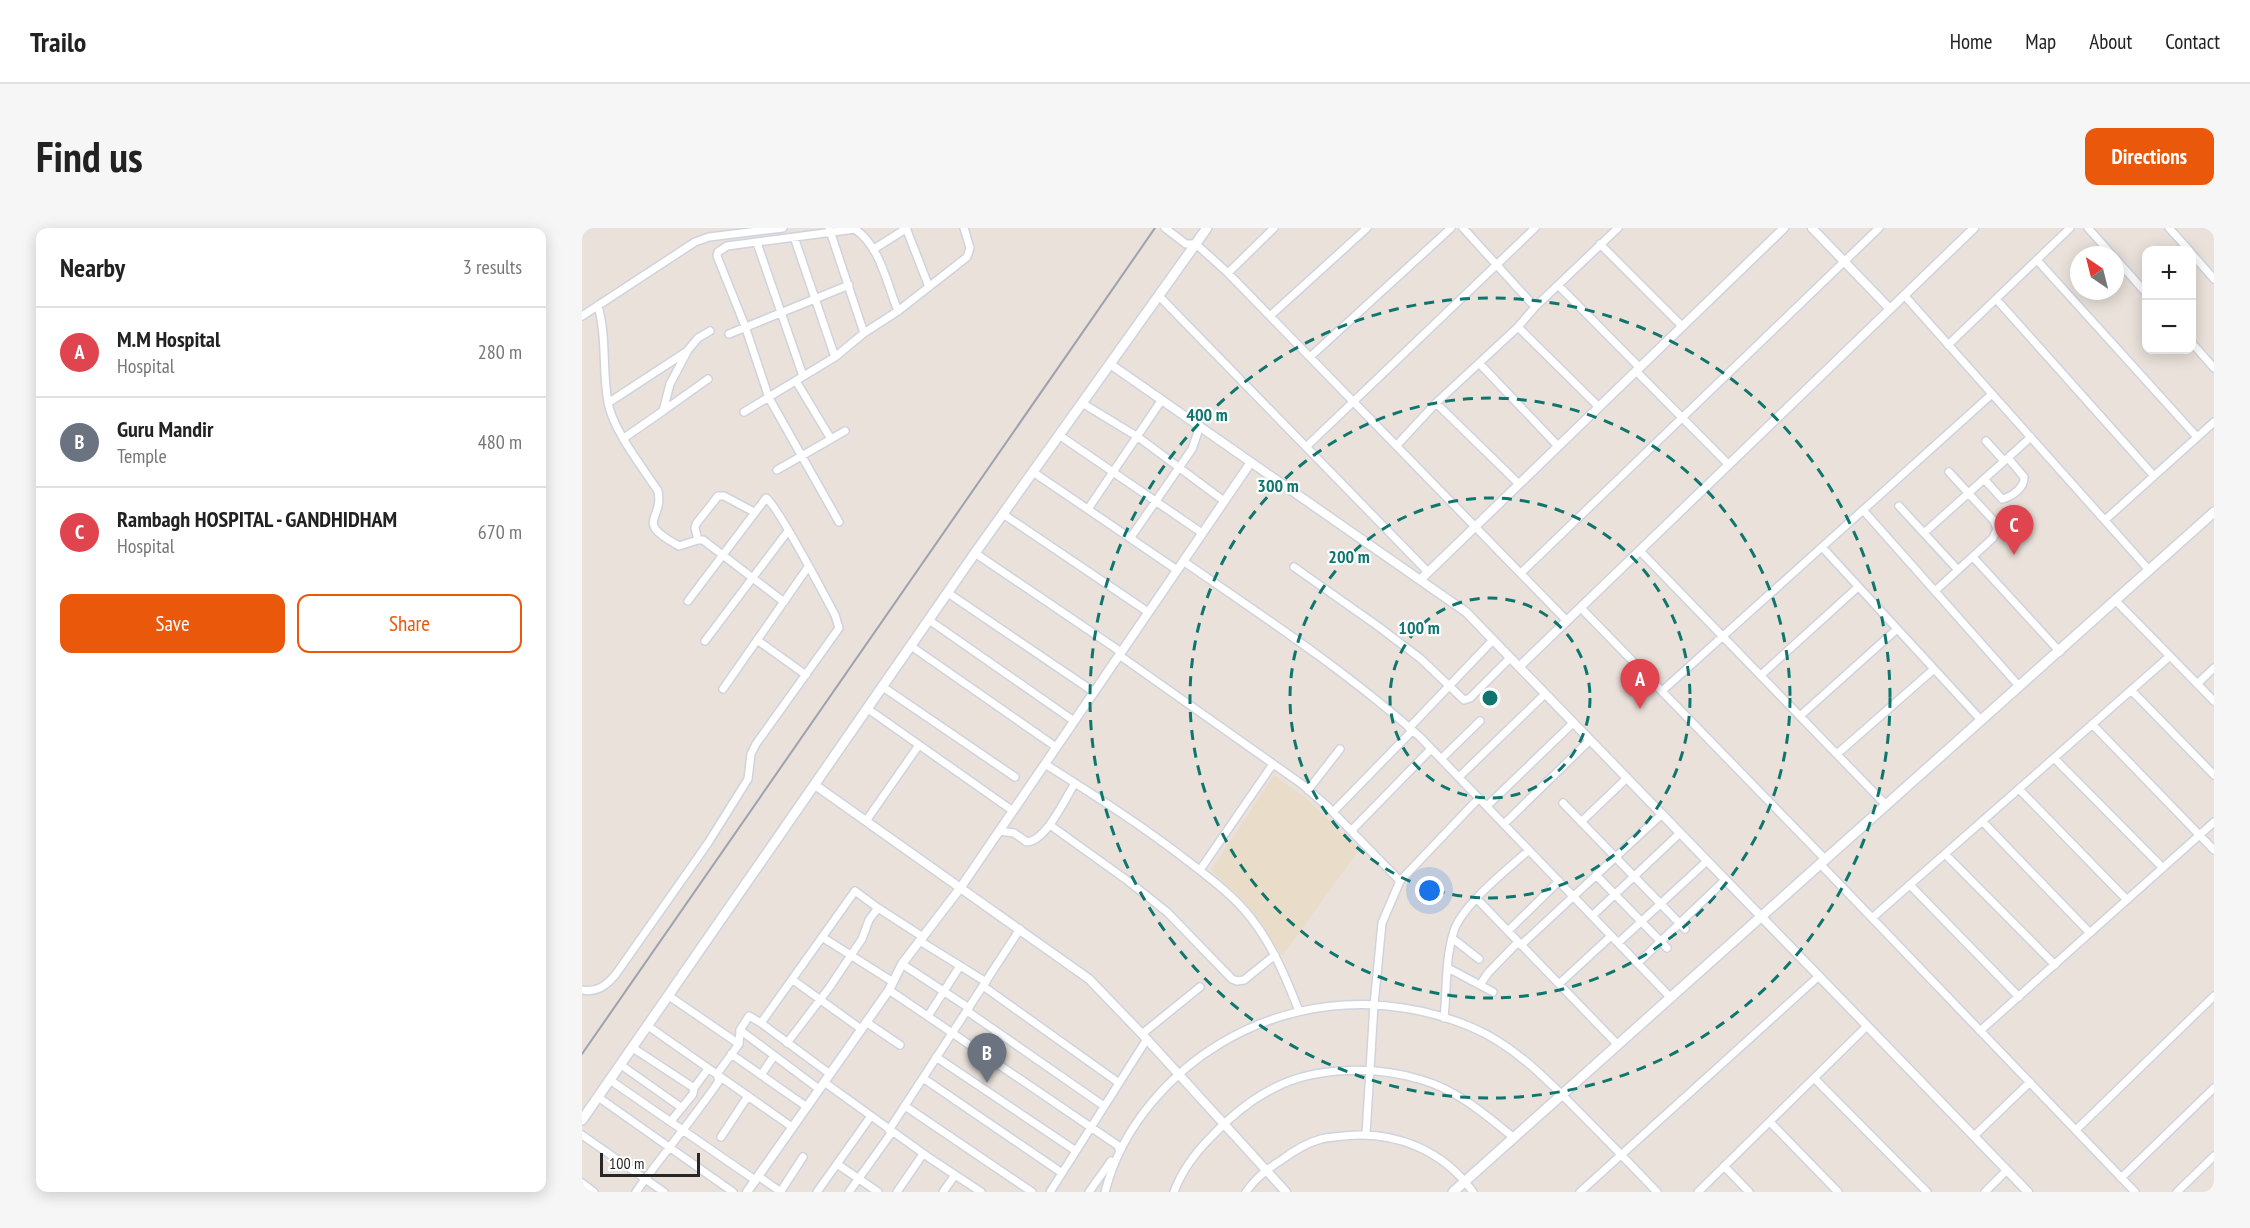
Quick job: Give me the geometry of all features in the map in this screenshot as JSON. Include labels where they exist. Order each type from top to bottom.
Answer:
[{"type":"main road","points":[[582,1120],[975,553],[1207,228]]},
{"type":"main road","points":[[2117,602],[2214,512]]},
{"type":"main road","points":[[1467,1188],[1514,1138],[1564,1097],[2060,652],[2214,518]]},
{"type":"main road","points":[[1824,864],[1886,805],[2060,652]]},
{"type":"main road","points":[[1454,1192],[1467,1188],[1618,1045],[1763,919]]},
{"type":"street","points":[[717,228],[723,235]]},
{"type":"street","points":[[582,316],[695,242],[709,237],[783,228]]},
{"type":"street","points":[[874,249],[906,228],[928,287]]},
{"type":"street","points":[[744,412],[835,357],[967,257],[970,248],[964,228]]},
{"type":"street","points":[[1165,228],[1186,244],[1196,244],[1228,273],[1567,621]]},
{"type":"street","points":[[1228,273],[1274,228]]},
{"type":"street","points":[[1270,316],[1367,228]]},
{"type":"street","points":[[1311,357],[1451,228]]},
{"type":"street","points":[[1463,228],[1535,307]]},
{"type":"street","points":[[1307,446],[1535,228]]},
{"type":"street","points":[[1397,445],[1436,403],[1480,364],[1535,307],[1618,228]]},
{"type":"street","points":[[1420,580],[1784,228]]},
{"type":"street","points":[[1812,228],[1890,309]]},
{"type":"street","points":[[1521,573],[1879,228]]},
{"type":"street","points":[[1520,667],[1974,228]]},
{"type":"street","points":[[1948,345],[2070,228]]},
{"type":"street","points":[[2088,228],[2104,246]]},
{"type":"street","points":[[2169,228],[2185,246]]},
{"type":"street","points":[[839,522],[769,398],[745,326],[717,256],[718,252],[727,246],[829,230],[855,230],[874,249],[898,311]]},
{"type":"street","points":[[829,230],[864,333]]},
{"type":"street","points":[[794,237],[835,357]]},
{"type":"street","points":[[757,243],[803,376]]},
{"type":"street","points":[[1600,244],[1682,326]]},
{"type":"street","points":[[2196,259],[2214,279]]},
{"type":"street","points":[[2037,260],[2197,437]]},
{"type":"street","points":[[2124,268],[2142,288]]},
{"type":"street","points":[[729,334],[849,285]]},
{"type":"street","points":[[1558,285],[1729,465]]},
{"type":"street","points":[[1904,295],[2149,570]]},
{"type":"street","points":[[1160,296],[1428,572]]},
{"type":"street","points":[[1996,299],[2154,476]]},
{"type":"street","points":[[598,306],[603,325],[608,403],[624,438],[658,491],[658,502],[652,520],[657,531],[679,546],[703,540],[722,557],[784,602]]},
{"type":"street","points":[[1518,327],[1599,406]]},
{"type":"street","points":[[608,403],[687,350],[698,338],[710,331]]},
{"type":"street","points":[[2196,348],[2214,368]]},
{"type":"street","points":[[663,411],[670,384],[687,350]]},
{"type":"street","points":[[1110,364],[1466,612],[2028,1192]]},
{"type":"street","points":[[1480,364],[1558,447]]},
{"type":"street","points":[[624,438],[708,379]]},
{"type":"street","points":[[796,381],[831,439]]},
{"type":"street","points":[[1662,691],[1992,394]]},
{"type":"street","points":[[1088,509],[1161,401]]},
{"type":"street","points":[[1082,403],[1138,437],[1224,501]]},
{"type":"street","points":[[1436,403],[1519,484]]},
{"type":"street","points":[[2105,520],[2214,422]]},
{"type":"street","points":[[1131,537],[1192,449],[1200,426]]},
{"type":"street","points":[[777,470],[845,430]]},
{"type":"street","points":[[1059,435],[1202,533]]},
{"type":"street","points":[[1924,532],[2031,437]]},
{"type":"street","points":[[1984,479],[2002,499],[2022,487],[2025,480],[1986,441]]},
{"type":"street","points":[[747,1192],[891,986],[902,964],[961,887],[1251,462]]},
{"type":"street","points":[[1033,472],[1177,570]]},
{"type":"street","points":[[1935,591],[1993,538],[1997,529],[1994,521],[1949,472]]},
{"type":"street","points":[[698,540],[696,524],[718,496],[724,496],[754,512]]},
{"type":"street","points":[[583,992],[596,990],[609,982],[708,843],[748,779],[751,753],[756,744],[839,628],[835,615],[768,499],[763,501],[754,512],[688,601]]},
{"type":"street","points":[[1899,506],[1958,570]]},
{"type":"street","points":[[1863,510],[2019,686]]},
{"type":"street","points":[[1003,514],[1148,612]]},
{"type":"street","points":[[705,641],[788,531]]},
{"type":"street","points":[[1822,547],[1981,720]]},
{"type":"street","points":[[1640,551],[1886,805]]},
{"type":"street","points":[[975,553],[1308,790],[1333,812],[1400,881]]},
{"type":"street","points":[[1973,557],[2060,652]]},
{"type":"street","points":[[1183,561],[1342,672],[1411,729],[1671,998]]},
{"type":"street","points":[[723,689],[808,567]]},
{"type":"street","points":[[1294,567],[1421,659],[1462,698],[1467,700],[1510,658]]},
{"type":"street","points":[[1761,675],[1858,587]]},
{"type":"street","points":[[948,593],[1094,692]]},
{"type":"street","points":[[2117,602],[2214,701]]},
{"type":"street","points":[[1581,608],[1662,691],[1872,918],[2135,1192]]},
{"type":"street","points":[[929,620],[1074,721]]},
{"type":"street","points":[[1800,716],[1897,629]]},
{"type":"street","points":[[757,640],[806,675]]},
{"type":"street","points":[[1333,812],[1493,640]]},
{"type":"street","points":[[911,646],[1056,747]]},
{"type":"street","points":[[1872,918],[2170,656]]},
{"type":"street","points":[[2197,684],[2214,668]]},
{"type":"street","points":[[1837,754],[1934,669]]},
{"type":"street","points":[[883,687],[1015,777]]},
{"type":"street","points":[[2131,690],[2214,775]]},
{"type":"street","points":[[1459,777],[1545,694]]},
{"type":"street","points":[[868,709],[1012,811]]},
{"type":"street","points":[[1441,759],[1480,721]]},
{"type":"street","points":[[1487,806],[1574,723]]},
{"type":"street","points":[[2092,724],[2214,850]]},
{"type":"street","points":[[1504,824],[1590,740]]},
{"type":"street","points":[[866,821],[918,745]]},
{"type":"street","points":[[1308,790],[1340,749]]},
{"type":"street","points":[[1351,831],[1431,749]]},
{"type":"street","points":[[2054,758],[2163,868]]},
{"type":"street","points":[[1045,764],[1162,841],[1200,870],[1251,917],[1275,955],[1299,1011]]},
{"type":"street","points":[[1200,870],[1273,764]]},
{"type":"street","points":[[1581,822],[1627,778]]},
{"type":"street","points":[[999,831],[1014,833],[1030,842],[1039,838],[1050,825],[1075,783]]},
{"type":"street","points":[[815,785],[1089,979],[1145,1036],[1286,1192]]},
{"type":"street","points":[[2019,789],[2127,900]]},
{"type":"street","points":[[1366,1134],[1382,923],[1400,881],[1479,798]]},
{"type":"street","points":[[1563,803],[1682,926]]},
{"type":"street","points":[[1480,986],[1488,973],[1662,814]]},
{"type":"street","points":[[1982,821],[2090,933]]},
{"type":"street","points":[[1980,1031],[2214,822]]},
{"type":"street","points":[[1050,825],[1167,912],[1237,981],[1244,980],[1275,955]]},
{"type":"street","points":[[1592,916],[1680,833]]},
{"type":"street","points":[[1444,1018],[1454,929],[1463,914],[1477,899],[1529,850]]},
{"type":"street","points":[[1946,854],[2055,965]]},
{"type":"street","points":[[1618,943],[1707,861]]},
{"type":"street","points":[[1596,875],[1667,948]]},
{"type":"street","points":[[1638,963],[1660,941],[1682,926],[1725,880]]},
{"type":"street","points":[[1508,931],[1559,881]]},
{"type":"street","points":[[1910,885],[2019,997]]},
{"type":"street","points":[[761,1023],[855,891],[1119,1083]]},
{"type":"street","points":[[1477,899],[1618,1045]]},
{"type":"street","points":[[787,1043],[821,999],[862,939],[869,920],[878,908]]},
{"type":"street","points":[[849,1192],[891,1131],[936,1057],[1020,929]]},
{"type":"street","points":[[1559,984],[1611,936]]},
{"type":"street","points":[[822,937],[891,986],[928,1016],[1120,1147]]},
{"type":"street","points":[[1452,938],[1479,959]]},
{"type":"street","points":[[902,964],[944,991],[1104,1106]]},
{"type":"street","points":[[928,1016],[960,966]]},
{"type":"street","points":[[1448,968],[1492,992]]},
{"type":"street","points":[[1580,1192],[1819,976]]},
{"type":"street","points":[[793,980],[900,1045]]},
{"type":"street","points":[[1050,1192],[1119,1083],[1145,1036],[1200,987]]},
{"type":"street","points":[[669,996],[739,1044]]},
{"type":"street","points":[[2076,1131],[2214,996]]},
{"type":"street","points":[[1089,1192],[1140,1116],[1179,1074],[1207,1051],[1235,1033],[1275,1017],[1299,1011],[1346,1005],[1374,1005],[1397,1006],[1472,1027],[1511,1050],[1564,1097],[1657,1192]]},
{"type":"street","points":[[717,1074],[739,1044],[740,1030],[749,1016],[830,1074]]},
{"type":"street","points":[[648,1026],[792,1127]]},
{"type":"street","points":[[1698,1192],[1867,1026]]},
{"type":"street","points":[[740,1030],[774,1056],[871,1116],[978,1191]]},
{"type":"street","points":[[633,1048],[694,1088]]},
{"type":"street","points":[[731,1054],[807,1107]]},
{"type":"street","points":[[761,1075],[774,1056]]},
{"type":"street","points":[[936,1057],[1076,1151]]},
{"type":"street","points":[[621,1065],[681,1107]]},
{"type":"street","points":[[671,1121],[693,1094],[694,1088],[708,1069]]},
{"type":"street","points":[[1174,1192],[1194,1155],[1243,1107],[1275,1087],[1312,1075],[1370,1070],[1424,1080],[1455,1094],[1514,1138]]},
{"type":"street","points":[[636,1192],[669,1146],[684,1131],[719,1081],[717,1074]]},
{"type":"street","points":[[923,1078],[1062,1173]]},
{"type":"street","points":[[1814,1078],[1927,1192]]},
{"type":"street","points":[[610,1080],[684,1131],[781,1192],[803,1157]]},
{"type":"street","points":[[1974,1136],[2030,1083]]},
{"type":"street","points":[[2121,1178],[2214,1088]]},
{"type":"street","points":[[721,1137],[748,1096]]},
{"type":"street","points":[[598,1097],[733,1192]]},
{"type":"street","points":[[905,1106],[1032,1192]]},
{"type":"street","points":[[817,1192],[871,1116]]},
{"type":"street","points":[[1770,1122],[1838,1192]]},
{"type":"street","points":[[1246,1192],[1266,1170],[1293,1152],[1320,1139],[1366,1134],[1398,1138],[1425,1150],[1467,1188]]},
{"type":"street","points":[[582,1135],[664,1192]]},
{"type":"street","points":[[1104,1192],[1120,1147]]},
{"type":"street","points":[[897,1192],[923,1154]]},
{"type":"street","points":[[2177,1192],[2214,1156]]},
{"type":"street","points":[[837,1164],[878,1192]]},
{"type":"street","points":[[1724,1166],[1749,1192]]},
{"type":"street","points":[[1985,1192],[2007,1170]]},
{"type":"street","points":[[943,1192],[955,1175]]},
{"type":"street","points":[[582,1184],[594,1192]]},
{"type":"shaded area","points":[[1274,775],[1307,799],[1359,850],[1282,956],[1250,908],[1211,870]]},
{"type":"railway","points":[[582,1054],[1155,228]]},
{"type":"place","name":"Rambagh HOSPITAL - GANDHIDHAM","points":[[2014,555]]},
{"type":"place","name":"M.M Hospital","points":[[1640,709]]},
{"type":"place","name":"Guru Mandir","points":[[987,1083]]}]
